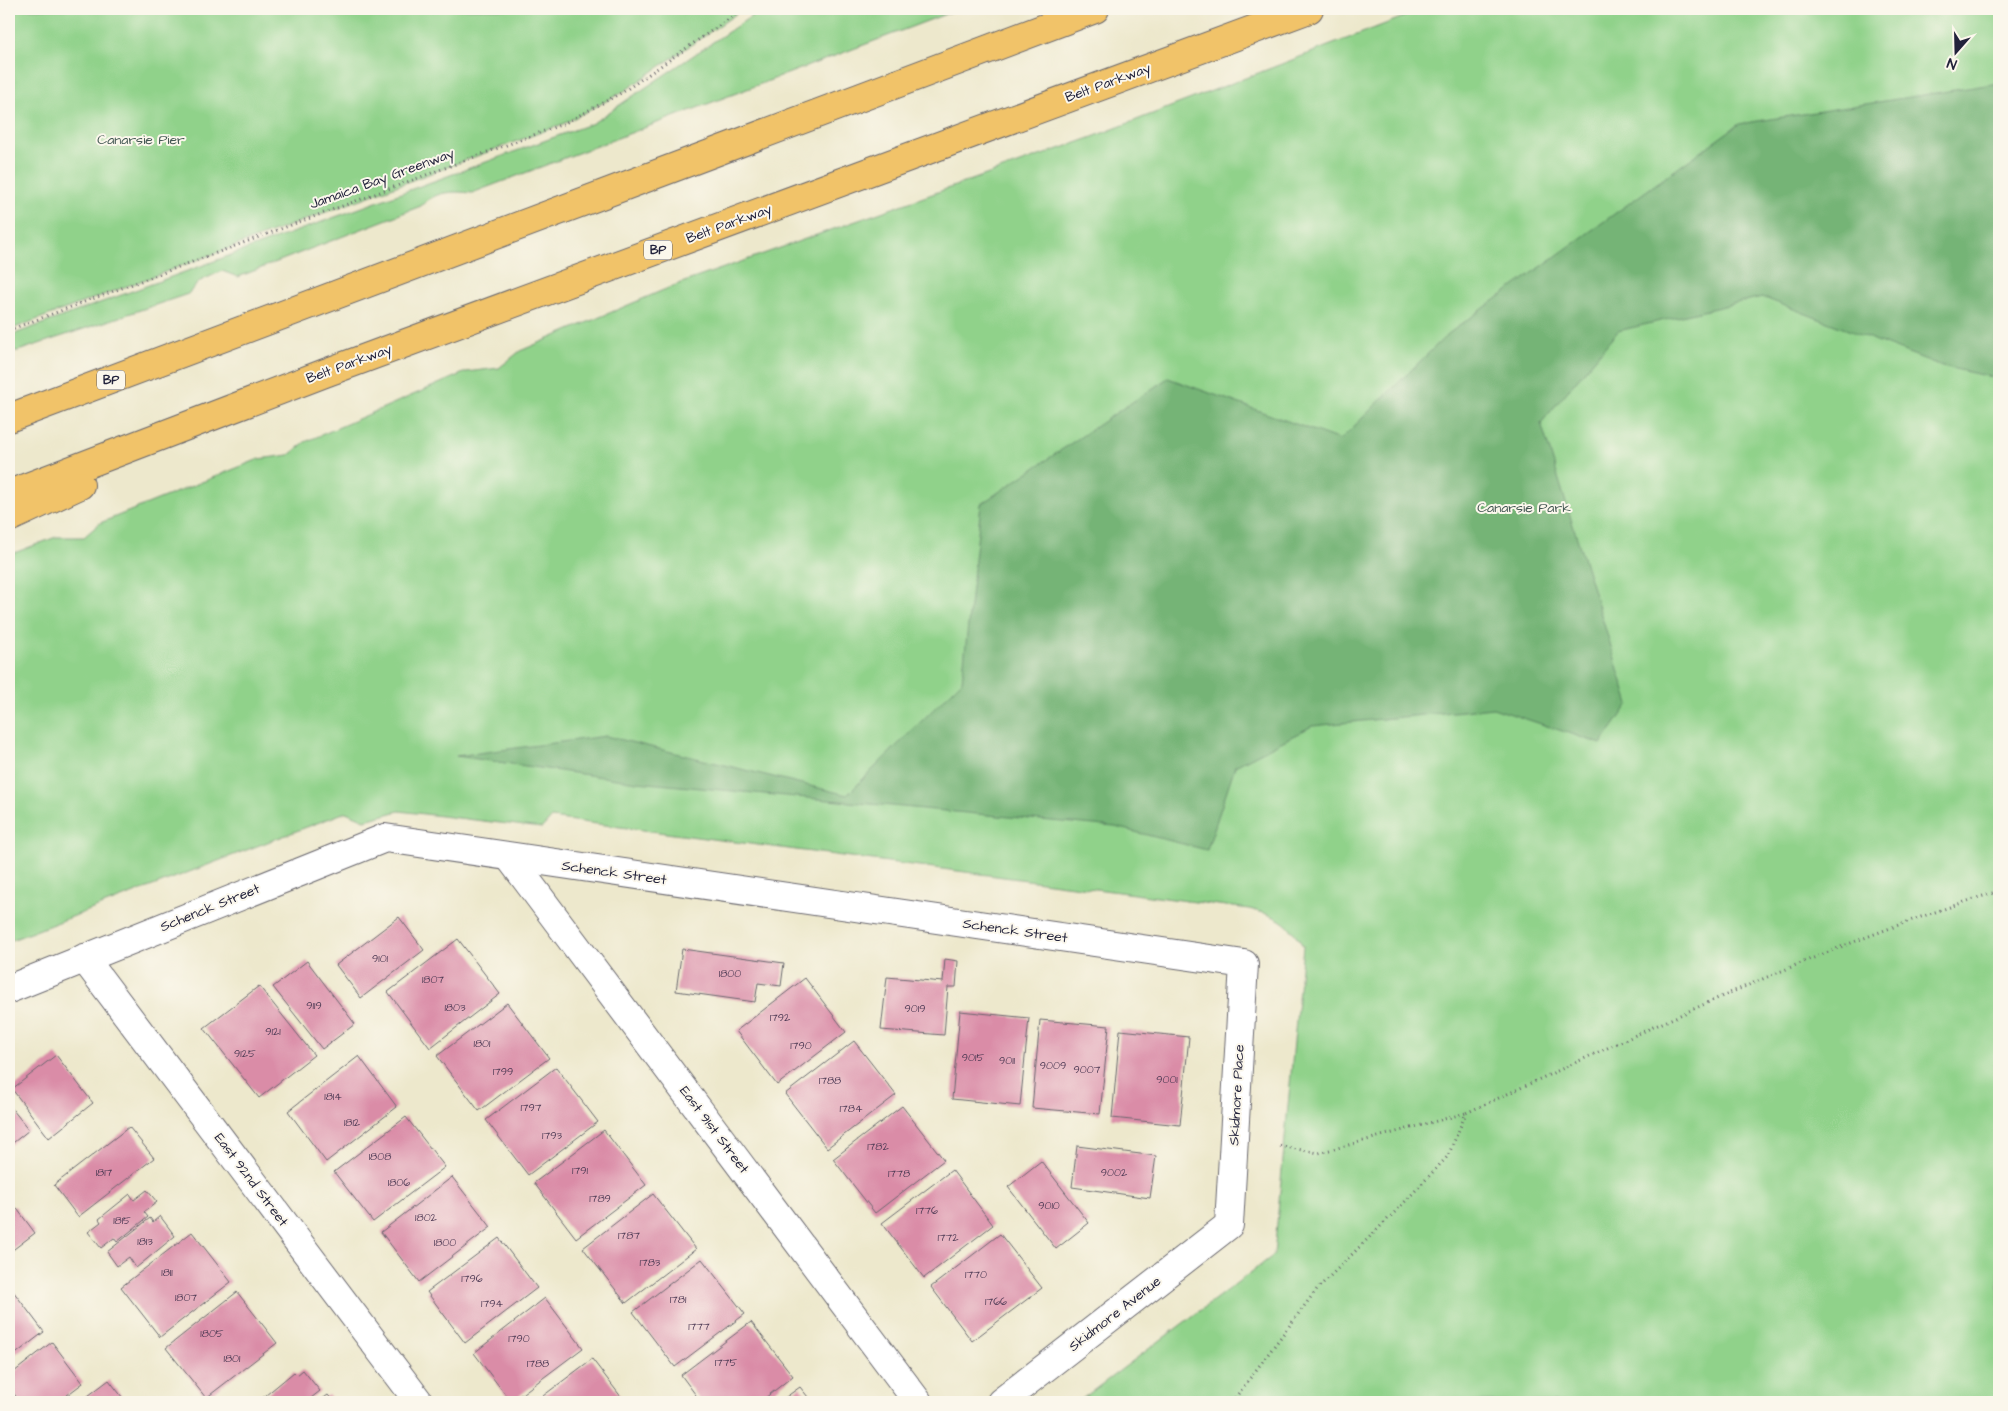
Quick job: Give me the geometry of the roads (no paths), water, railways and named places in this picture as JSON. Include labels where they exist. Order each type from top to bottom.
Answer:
[{"type":"highway","name":"BP","points":[[9,418],[1095,9]]},
{"type":"highway","name":"Belt Parkway","points":[[9,494],[325,373],[1309,9]]},
{"type":"highway","points":[[9,518],[325,373]]},
{"type":"street","name":"Schenck Street","points":[[9,988],[385,838],[510,858],[1244,964]]},
{"type":"street","name":"East 91st Street","points":[[510,858],[918,1402]]},
{"type":"street","name":"East 92nd Street","points":[[84,958],[419,1402]]},
{"type":"street","name":"Skidmore Place","points":[[1229,1225],[1244,964]]},
{"type":"street","name":"Skidmore Avenue","points":[[1002,1402],[1229,1225]]},
{"type":"park label","name":"Canarsie Pier","points":[[141,140]]},
{"type":"park label","name":"Canarsie Park","points":[[1524,508]]}]
